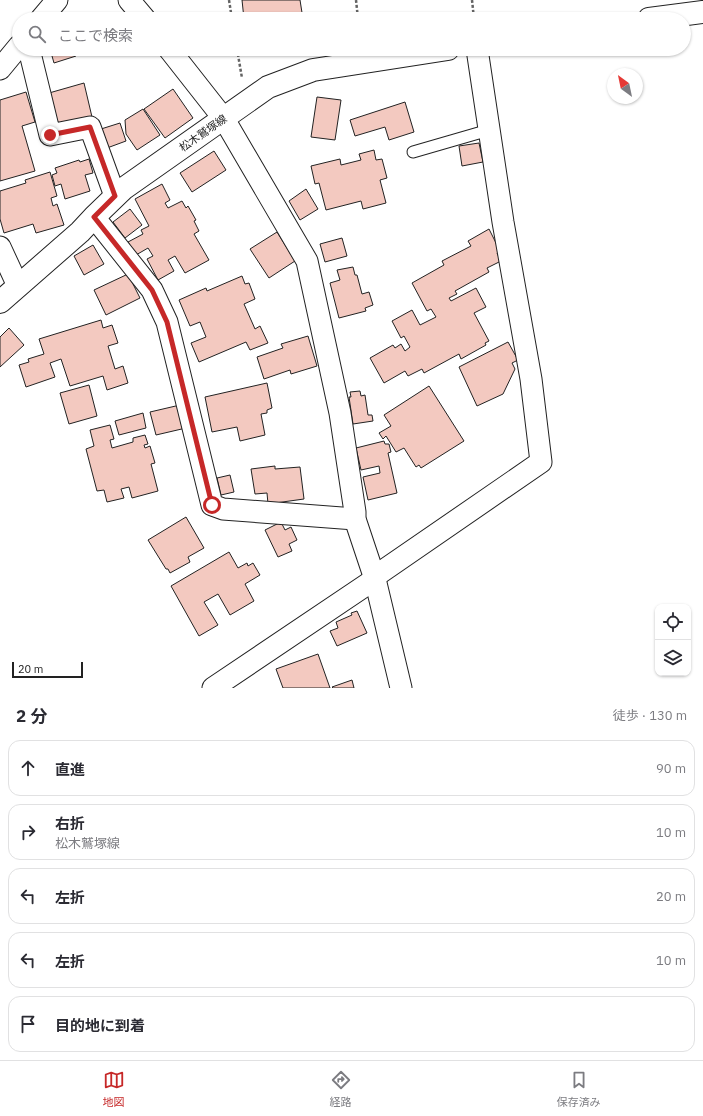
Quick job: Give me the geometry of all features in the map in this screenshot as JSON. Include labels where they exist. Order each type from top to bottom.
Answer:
[{"type":"main road","points":[[691,14],[703,12]]},
{"type":"main road","name":"松木鷲塚線","points":[[0,302],[80,232],[123,189],[268,87],[313,70],[403,56]]},
{"type":"street","points":[[47,12],[57,0]]},
{"type":"street","points":[[129,0],[139,12]]},
{"type":"street","points":[[0,69],[12,54]]},
{"type":"street","points":[[31,56],[50,135],[90,127],[115,196]]},
{"type":"street","points":[[174,56],[224,119],[307,260],[340,413],[355,519],[374,578],[401,688]]},
{"type":"street","points":[[213,688],[541,462],[531,379],[503,222],[478,56]]},
{"type":"street","points":[[94,217],[152,290],[167,322],[212,505],[223,509],[355,519]]},
{"type":"street","points":[[0,247],[18,286]]},
{"type":"lane","points":[[413,152],[489,130]]},
{"type":"path","points":[[229,0],[231,12]]},
{"type":"path","points":[[356,0],[357,12]]},
{"type":"path","points":[[472,0],[473,12]]},
{"type":"building","points":[[242,0],[300,0],[302,12],[243,12]]},
{"type":"building","points":[[52,56],[76,56],[54,63]]},
{"type":"building","points":[[84,83],[92,117],[58,126],[49,93]]},
{"type":"building","points":[[173,89],[193,118],[165,138],[144,109]]},
{"type":"building","points":[[26,92],[35,122],[22,126],[35,171],[0,181],[0,100]]},
{"type":"building","points":[[317,97],[341,100],[335,140],[311,137]]},
{"type":"building","points":[[405,102],[414,132],[389,140],[385,127],[355,136],[350,120]]},
{"type":"building","points":[[143,109],[160,135],[137,150],[126,134],[125,120]]},
{"type":"building","points":[[120,123],[126,141],[107,148],[101,129]]},
{"type":"building","points":[[479,143],[483,162],[462,166],[459,146]]},
{"type":"building","points":[[374,150],[376,160],[382,159],[387,178],[380,180],[386,203],[363,209],[361,201],[326,210],[319,183],[315,184],[311,166],[340,159],[341,165],[361,160],[359,154]]},
{"type":"building","points":[[214,151],[226,170],[192,192],[180,173]]},
{"type":"building","points":[[89,159],[93,173],[85,175],[90,191],[65,199],[61,184],[55,186],[52,175],[57,173],[55,168],[79,160],[80,162]]},
{"type":"building","points":[[50,172],[57,196],[51,198],[53,206],[57,204],[64,225],[36,233],[33,224],[4,233],[0,219],[0,191],[26,183],[25,180]]},
{"type":"building","points":[[162,184],[170,200],[165,203],[168,208],[182,201],[186,208],[188,206],[196,220],[194,221],[199,231],[194,234],[209,260],[185,273],[175,256],[168,260],[174,271],[158,280],[147,259],[153,256],[148,248],[136,255],[128,242],[143,234],[141,230],[149,226],[135,199]]},
{"type":"building","points":[[306,189],[318,209],[300,220],[289,201]]},
{"type":"building","points":[[130,209],[142,225],[125,238],[113,222]]},
{"type":"building","points":[[489,229],[500,251],[497,253],[501,261],[487,268],[489,272],[455,291],[457,294],[449,298],[451,301],[476,288],[486,307],[474,313],[489,341],[485,343],[486,345],[461,359],[459,354],[424,373],[422,369],[408,376],[405,371],[384,383],[370,358],[393,345],[395,348],[401,344],[405,351],[410,347],[404,336],[401,338],[392,321],[412,310],[420,325],[436,317],[431,309],[427,311],[412,283],[444,265],[442,261],[471,246],[468,241]]},
{"type":"building","points":[[277,232],[295,261],[269,278],[250,249]]},
{"type":"building","points":[[342,238],[347,256],[325,262],[320,244]]},
{"type":"building","points":[[93,245],[104,264],[84,275],[74,256]]},
{"type":"building","points":[[353,267],[355,275],[357,275],[362,294],[369,292],[373,305],[365,308],[366,311],[339,318],[330,283],[340,280],[337,270]]},
{"type":"building","points":[[128,274],[140,298],[106,315],[94,290]]},
{"type":"building","points":[[242,276],[245,284],[249,283],[255,299],[244,304],[255,329],[260,326],[268,343],[250,350],[246,342],[199,362],[191,343],[206,337],[200,322],[190,326],[179,300],[206,288],[207,291]]},
{"type":"building","points":[[101,320],[103,328],[112,325],[118,343],[108,346],[115,369],[123,366],[128,383],[107,390],[103,376],[70,386],[61,359],[50,363],[55,377],[26,387],[19,365],[29,362],[28,359],[44,354],[39,339]]},
{"type":"building","points":[[9,328],[24,345],[0,367],[0,337]]},
{"type":"building","points":[[308,336],[317,366],[291,374],[290,370],[264,379],[257,357],[283,348],[281,344]]},
{"type":"building","points":[[508,342],[518,360],[512,363],[515,369],[503,394],[477,406],[459,367]]},
{"type":"building","points":[[267,383],[272,408],[267,410],[267,413],[261,414],[265,435],[240,441],[237,427],[212,432],[205,397]]},
{"type":"building","points":[[89,385],[97,416],[69,424],[60,393]]},
{"type":"building","points":[[429,386],[464,441],[421,468],[419,465],[416,467],[404,448],[396,452],[386,436],[383,439],[379,433],[391,426],[384,415]]},
{"type":"building","points":[[360,391],[361,396],[365,395],[368,415],[372,415],[373,421],[353,424],[349,397],[351,397],[350,392]]},
{"type":"building","points":[[180,405],[186,428],[156,435],[150,412]]},
{"type":"building","points":[[143,413],[146,428],[119,435],[115,421]]},
{"type":"building","points":[[110,425],[114,439],[110,440],[112,448],[133,442],[133,438],[145,435],[148,444],[144,445],[145,448],[150,446],[155,463],[151,464],[158,491],[132,498],[129,487],[121,489],[124,498],[107,502],[104,490],[97,491],[86,449],[94,446],[90,430]]},
{"type":"building","points":[[384,441],[385,444],[389,444],[391,452],[388,453],[397,493],[368,500],[363,477],[380,473],[379,466],[361,470],[356,448]]},
{"type":"building","points":[[275,466],[275,469],[300,467],[304,499],[268,504],[267,493],[255,494],[251,469]]},
{"type":"building","points":[[230,475],[234,492],[221,495],[217,478]]},
{"type":"building","points":[[186,517],[204,548],[188,557],[190,562],[170,573],[148,540]]},
{"type":"building","points":[[281,522],[285,530],[291,527],[297,540],[289,544],[292,551],[278,557],[265,530]]},
{"type":"building","points":[[229,552],[238,568],[247,563],[248,566],[253,563],[260,575],[245,584],[254,601],[230,615],[218,594],[204,602],[218,625],[199,636],[171,586]]},
{"type":"building","points":[[357,611],[367,633],[337,646],[330,631],[338,628],[336,622],[352,615],[351,613]]},
{"type":"building","points":[[318,654],[330,688],[283,688],[276,669]]},
{"type":"building","points":[[352,680],[354,688],[332,687]]},
{"type":"route","points":[[50,135],[90,127],[115,196],[94,217],[152,290],[167,322],[212,505]]}]
